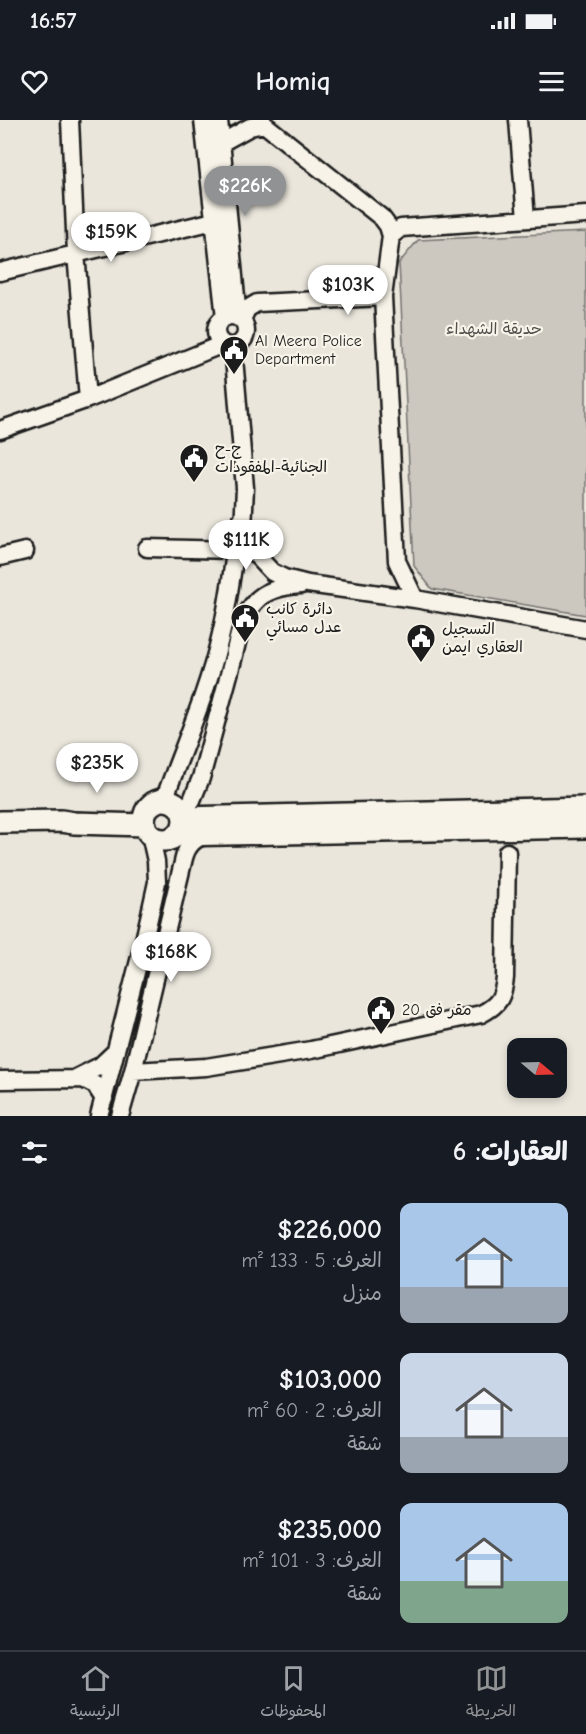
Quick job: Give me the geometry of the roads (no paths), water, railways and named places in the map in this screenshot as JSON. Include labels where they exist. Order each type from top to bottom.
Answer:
[{"type":"main road","points":[[0,822],[61,821],[74,815],[152,817],[178,805],[182,822],[174,838],[164,840],[154,837],[152,817]]},
{"type":"main road","points":[[182,822],[586,808]]},
{"type":"main road","points":[[182,822],[210,834],[586,827]]},
{"type":"street","points":[[70,120],[75,253],[88,399]]},
{"type":"street","points":[[0,430],[228,345],[241,343],[246,336],[246,327],[235,318],[214,221],[203,120]]},
{"type":"street","points":[[219,120],[235,318]]},
{"type":"street","points":[[518,120],[526,219]]},
{"type":"street","points":[[221,143],[263,122],[388,226],[391,236],[383,297],[397,561],[415,599]]},
{"type":"street","points":[[391,236],[401,228],[586,214]]},
{"type":"street","points":[[0,272],[214,221]]},
{"type":"street","points":[[228,345],[219,340],[216,330],[218,325],[235,318],[257,303],[383,297]]},
{"type":"street","points":[[228,345],[244,488],[245,535],[261,562],[272,572],[284,578],[308,584],[415,599],[586,629]]},
{"type":"street","points":[[99,1116],[143,945],[157,875],[152,817],[204,694],[222,632],[243,510]]},
{"type":"street","points":[[147,548],[235,550]]},
{"type":"street","points":[[0,557],[25,551]]},
{"type":"street","points":[[182,822],[201,778],[248,610],[266,593],[290,586],[308,584]]},
{"type":"street","points":[[120,1116],[186,851],[197,838],[210,834]]},
{"type":"street","points":[[133,1071],[206,1067],[311,1050],[482,1014],[494,1008],[504,992],[506,978],[507,852]]},
{"type":"street","points":[[143,945],[161,948]]},
{"type":"street","points":[[76,1078],[100,1066],[116,1051]]},
{"type":"street","points":[[0,1080],[76,1078],[95,1085],[104,1099]]},
{"type":"place","name":"Al Meera Police Department","points":[[234,376]]},
{"type":"place","name":"ج-ح الجنائية-المفقودات","points":[[194,484]]},
{"type":"place","name":"دائرة كانب عدل مسائي","points":[[245,644]]},
{"type":"place","name":"التسجيل العقاري ايمن","points":[[421,664]]},
{"type":"place","name":"مقر فق 20","points":[[381,1036]]},
{"type":"park label","name":"حديقة الشهداء","points":[[494,329]]}]
